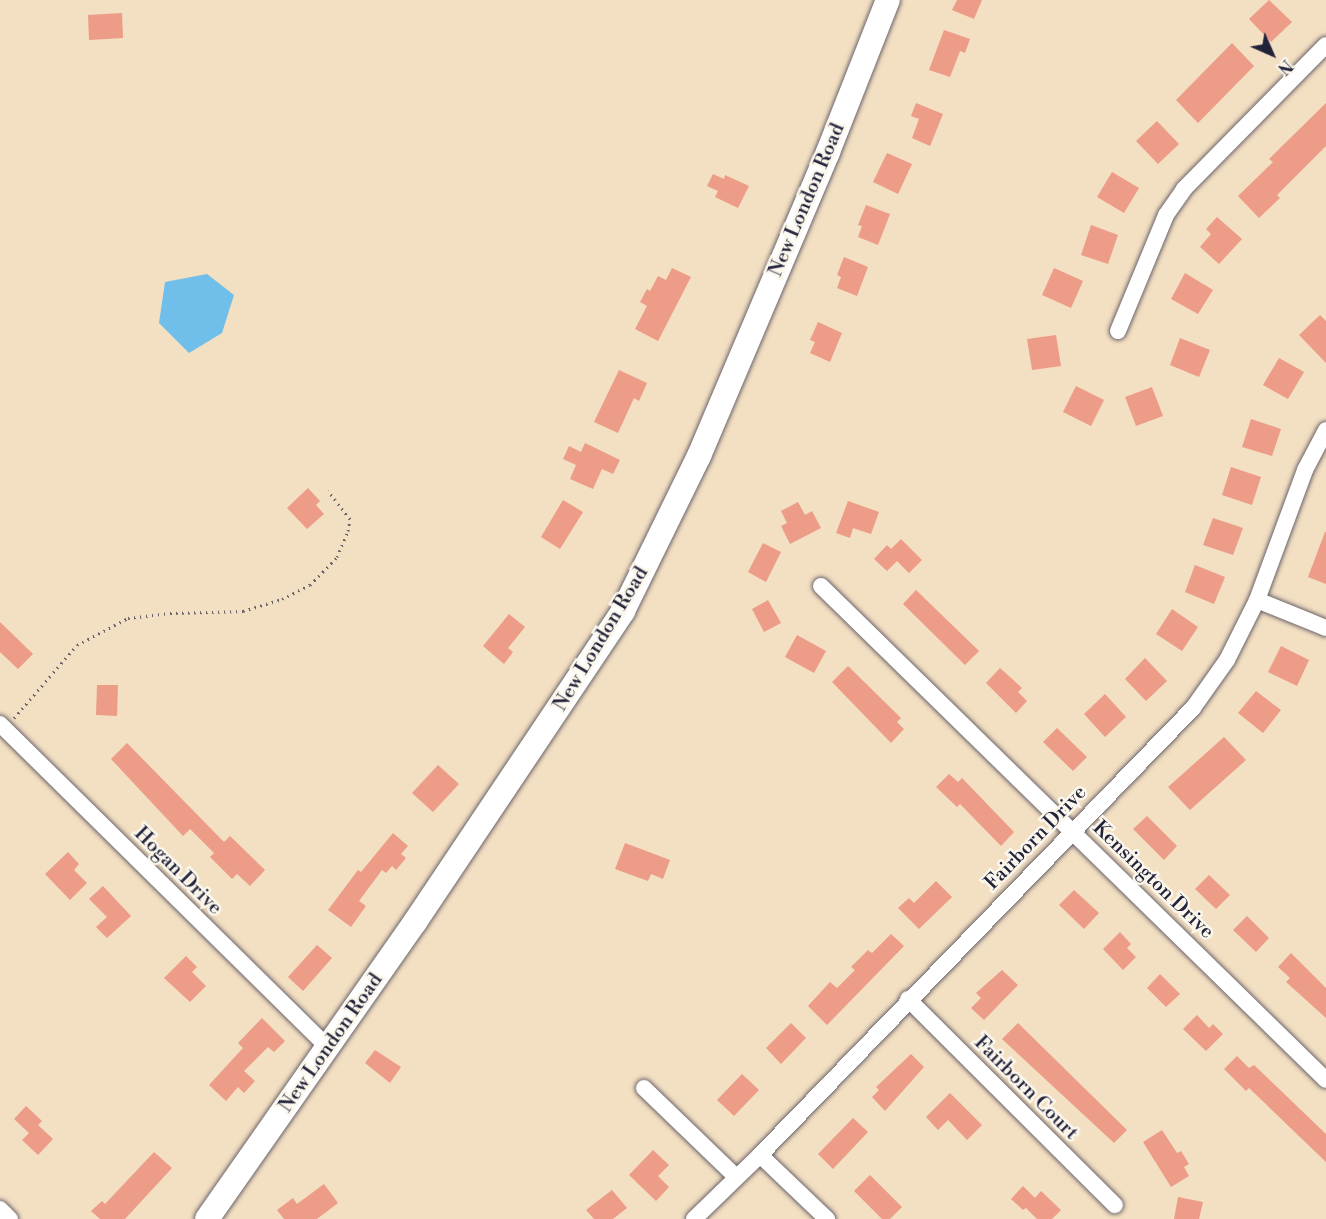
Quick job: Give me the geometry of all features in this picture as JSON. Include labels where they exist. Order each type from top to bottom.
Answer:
[{"type":"street","name":"New London Road","points":[[207,1219],[415,922],[623,611],[699,456],[828,152],[888,0]]},
{"type":"street","points":[[1118,331],[1166,215],[1184,189],[1326,45]]},
{"type":"street","name":"Fairborn Drive","points":[[694,1219],[735,1176],[760,1155],[908,999],[1193,708],[1227,660],[1257,600],[1305,470],[1326,430]]},
{"type":"street","name":"Kensington Drive","points":[[821,586],[1326,1080]]},
{"type":"street","points":[[1257,600],[1326,628]]},
{"type":"street","name":"Hogan Drive","points":[[2,729],[327,1047]]},
{"type":"street","name":"Fairborn Court","points":[[908,999],[1115,1205]]},
{"type":"street","points":[[644,1088],[735,1176]]},
{"type":"street","points":[[760,1155],[827,1219]]},
{"type":"street","points":[[0,1209],[10,1219]]},
{"type":"path","points":[[2,729],[77,645],[128,618],[170,613],[243,611],[282,599],[310,585],[337,557],[348,531],[350,519],[328,491]]},
{"type":"water","points":[[207,274],[234,295],[222,333],[189,353],[159,323],[165,282]]},
{"type":"building","points":[[957,0],[982,0],[974,19],[952,10]]},
{"type":"building","points":[[1269,0],[1292,22],[1271,42],[1249,19]]},
{"type":"building","points":[[122,13],[123,38],[89,40],[88,15]]},
{"type":"building","points":[[944,30],[970,39],[965,53],[960,51],[950,77],[929,70]]},
{"type":"building","points":[[1232,43],[1254,66],[1198,123],[1176,100]]},
{"type":"building","points":[[916,103],[943,114],[930,146],[912,138],[919,119],[911,116]]},
{"type":"building","points":[[1326,103],[1326,146],[1277,195],[1280,198],[1259,218],[1238,196],[1273,162],[1269,159]]},
{"type":"building","points":[[1157,121],[1179,144],[1158,164],[1136,141]]},
{"type":"building","points":[[887,153],[912,164],[898,194],[873,182]]},
{"type":"building","points":[[1112,172],[1139,188],[1124,213],[1097,197]]},
{"type":"building","points":[[713,174],[724,179],[725,175],[749,186],[738,208],[715,197],[718,191],[707,186]]},
{"type":"building","points":[[866,205],[890,214],[878,245],[858,237],[862,226],[858,225]]},
{"type":"building","points":[[1217,217],[1242,239],[1219,264],[1200,247],[1211,234],[1206,229]]},
{"type":"building","points":[[1091,225],[1118,235],[1108,264],[1081,255]]},
{"type":"building","points":[[844,257],[868,267],[857,296],[837,288],[841,277],[837,275]]},
{"type":"building","points":[[672,268],[691,277],[658,341],[635,329],[647,306],[640,302],[647,289],[650,291],[658,276],[666,280]]},
{"type":"building","points":[[1054,268],[1083,281],[1071,308],[1042,295]]},
{"type":"building","points":[[1185,273],[1213,290],[1198,314],[1171,299]]},
{"type":"building","points":[[1320,315],[1326,321],[1326,363],[1299,335]]},
{"type":"building","points":[[818,322],[842,333],[830,362],[810,353],[815,342],[810,340]]},
{"type":"building","points":[[1056,335],[1061,366],[1032,370],[1027,339]]},
{"type":"building","points":[[1180,338],[1210,350],[1199,377],[1170,365]]},
{"type":"building","points":[[1279,358],[1304,372],[1288,399],[1263,385]]},
{"type":"building","points":[[619,370],[647,383],[639,401],[634,398],[618,433],[594,422]]},
{"type":"building","points":[[1076,386],[1104,400],[1091,426],[1063,412]]},
{"type":"building","points":[[1152,387],[1163,416],[1136,426],[1125,397]]},
{"type":"building","points":[[1251,419],[1281,429],[1272,456],[1242,447]]},
{"type":"building","points":[[585,443],[620,460],[613,474],[602,469],[593,489],[570,479],[576,465],[563,459],[569,446],[581,452]]},
{"type":"building","points":[[1231,467],[1261,477],[1252,505],[1222,495]]},
{"type":"building","points":[[308,488],[320,501],[316,505],[324,514],[307,529],[287,508]]},
{"type":"building","points":[[563,500],[583,512],[560,549],[541,537]]},
{"type":"building","points":[[848,501],[879,512],[871,534],[853,528],[850,538],[836,533]]},
{"type":"building","points":[[798,502],[805,515],[812,511],[821,528],[790,544],[781,526],[787,523],[781,511]]},
{"type":"building","points":[[1213,518],[1243,528],[1233,555],[1203,545]]},
{"type":"building","points":[[1326,532],[1326,584],[1308,577]]},
{"type":"building","points":[[901,539],[922,560],[909,573],[897,561],[887,571],[874,559],[887,545],[891,549]]},
{"type":"building","points":[[763,543],[781,552],[766,582],[748,572]]},
{"type":"building","points":[[1195,565],[1225,577],[1214,604],[1185,592]]},
{"type":"building","points":[[916,590],[979,651],[965,665],[903,604]]},
{"type":"building","points":[[768,600],[781,623],[764,632],[752,609]]},
{"type":"building","points":[[1172,609],[1198,627],[1182,651],[1156,634]]},
{"type":"building","points":[[509,614],[525,627],[508,648],[513,652],[504,664],[483,646]]},
{"type":"building","points":[[0,622],[33,654],[18,669],[0,652]]},
{"type":"building","points":[[797,635],[826,651],[814,673],[785,657]]},
{"type":"building","points":[[1281,646],[1309,660],[1297,686],[1268,672]]},
{"type":"building","points":[[1145,658],[1167,681],[1146,701],[1125,679]]},
{"type":"building","points":[[848,666],[901,718],[897,722],[904,729],[891,743],[832,682]]},
{"type":"building","points":[[1000,668],[1022,688],[1018,692],[1027,701],[1016,713],[986,683]]},
{"type":"building","points":[[97,685],[118,685],[117,716],[96,715]]},
{"type":"building","points":[[1256,691],[1281,710],[1263,733],[1238,713]]},
{"type":"building","points":[[1105,694],[1126,717],[1105,737],[1084,714]]},
{"type":"building","points":[[1057,728],[1087,757],[1073,771],[1043,742]]},
{"type":"building","points":[[1224,737],[1246,760],[1190,810],[1168,787]]},
{"type":"building","points":[[127,743],[224,842],[230,836],[265,870],[250,886],[237,874],[232,879],[210,857],[214,853],[190,829],[183,836],[111,759]]},
{"type":"building","points":[[438,765],[459,784],[433,812],[412,793]]},
{"type":"building","points":[[949,774],[958,782],[962,778],[1014,832],[1001,846],[960,804],[957,807],[936,787]]},
{"type":"building","points":[[1147,816],[1177,846],[1164,860],[1133,829]]},
{"type":"building","points":[[393,833],[408,846],[401,854],[406,858],[396,870],[392,866],[386,873],[382,870],[359,901],[366,906],[351,927],[328,910],[358,870],[361,872]]},
{"type":"building","points":[[625,843],[670,860],[663,879],[651,874],[648,881],[615,869]]},
{"type":"building","points":[[68,852],[79,864],[74,870],[87,883],[70,900],[45,874]]},
{"type":"building","points":[[1209,875],[1230,895],[1216,909],[1195,889]]},
{"type":"building","points":[[936,881],[952,897],[919,929],[898,908],[909,898],[914,903]]},
{"type":"building","points":[[103,886],[131,916],[107,938],[96,927],[107,917],[89,899]]},
{"type":"building","points":[[1074,890],[1099,913],[1084,929],[1059,905]]},
{"type":"building","points":[[1247,916],[1269,938],[1256,952],[1233,930]]},
{"type":"building","points":[[1120,932],[1131,944],[1127,948],[1136,957],[1123,970],[1103,949]]},
{"type":"building","points":[[891,934],[904,946],[827,1025],[808,1006],[830,982],[837,988],[855,970],[851,967],[868,950],[872,953]]},
{"type":"building","points":[[317,945],[332,958],[303,991],[288,977]]},
{"type":"building","points":[[1291,953],[1326,988],[1326,1018],[1286,982],[1290,978],[1278,967]]},
{"type":"building","points":[[186,956],[197,967],[192,972],[206,986],[190,1002],[164,978]]},
{"type":"building","points":[[1002,970],[1018,985],[984,1020],[971,1008],[981,998],[976,993]]},
{"type":"building","points":[[1160,974],[1180,994],[1166,1007],[1147,988]]},
{"type":"building","points":[[1197,1015],[1209,1028],[1213,1024],[1223,1034],[1206,1051],[1183,1029]]},
{"type":"building","points":[[262,1018],[285,1041],[274,1052],[268,1047],[244,1071],[255,1081],[244,1093],[238,1087],[226,1101],[209,1085],[243,1048],[238,1043]]},
{"type":"building","points":[[791,1023],[806,1038],[781,1064],[766,1048]]},
{"type":"building","points":[[1018,1023],[1127,1130],[1114,1143],[1002,1039]]},
{"type":"building","points":[[375,1050],[401,1067],[390,1083],[365,1063]]},
{"type":"building","points":[[911,1054],[924,1067],[885,1111],[872,1097],[879,1090],[876,1087]]},
{"type":"building","points":[[1237,1056],[1249,1068],[1254,1065],[1326,1134],[1326,1162],[1249,1088],[1246,1091],[1224,1069]]},
{"type":"building","points":[[742,1074],[759,1090],[734,1116],[717,1100]]},
{"type":"building","points":[[950,1093],[982,1125],[967,1140],[948,1120],[938,1130],[926,1117]]},
{"type":"building","points":[[26,1106],[42,1121],[38,1125],[53,1139],[38,1155],[22,1140],[29,1133],[14,1119]]},
{"type":"building","points":[[853,1118],[868,1132],[833,1169],[818,1154]]},
{"type":"building","points":[[1162,1130],[1177,1153],[1181,1151],[1189,1164],[1184,1167],[1189,1176],[1171,1187],[1143,1142]]},
{"type":"building","points":[[653,1150],[669,1165],[658,1176],[669,1187],[656,1201],[629,1175]]},
{"type":"building","points":[[154,1152],[172,1168],[125,1219],[100,1219],[91,1211],[102,1201],[105,1204]]},
{"type":"building","points":[[870,1175],[902,1207],[890,1219],[882,1219],[854,1191]]},
{"type":"building","points":[[324,1184],[338,1203],[317,1219],[284,1219],[277,1210],[293,1198],[297,1204]]},
{"type":"building","points":[[1023,1186],[1035,1198],[1041,1191],[1061,1210],[1052,1219],[1037,1219],[1026,1208],[1023,1210],[1011,1199]]},
{"type":"building","points":[[612,1190],[627,1208],[613,1219],[594,1219],[586,1210]]},
{"type":"building","points":[[1178,1197],[1203,1202],[1199,1219],[1174,1219]]}]
